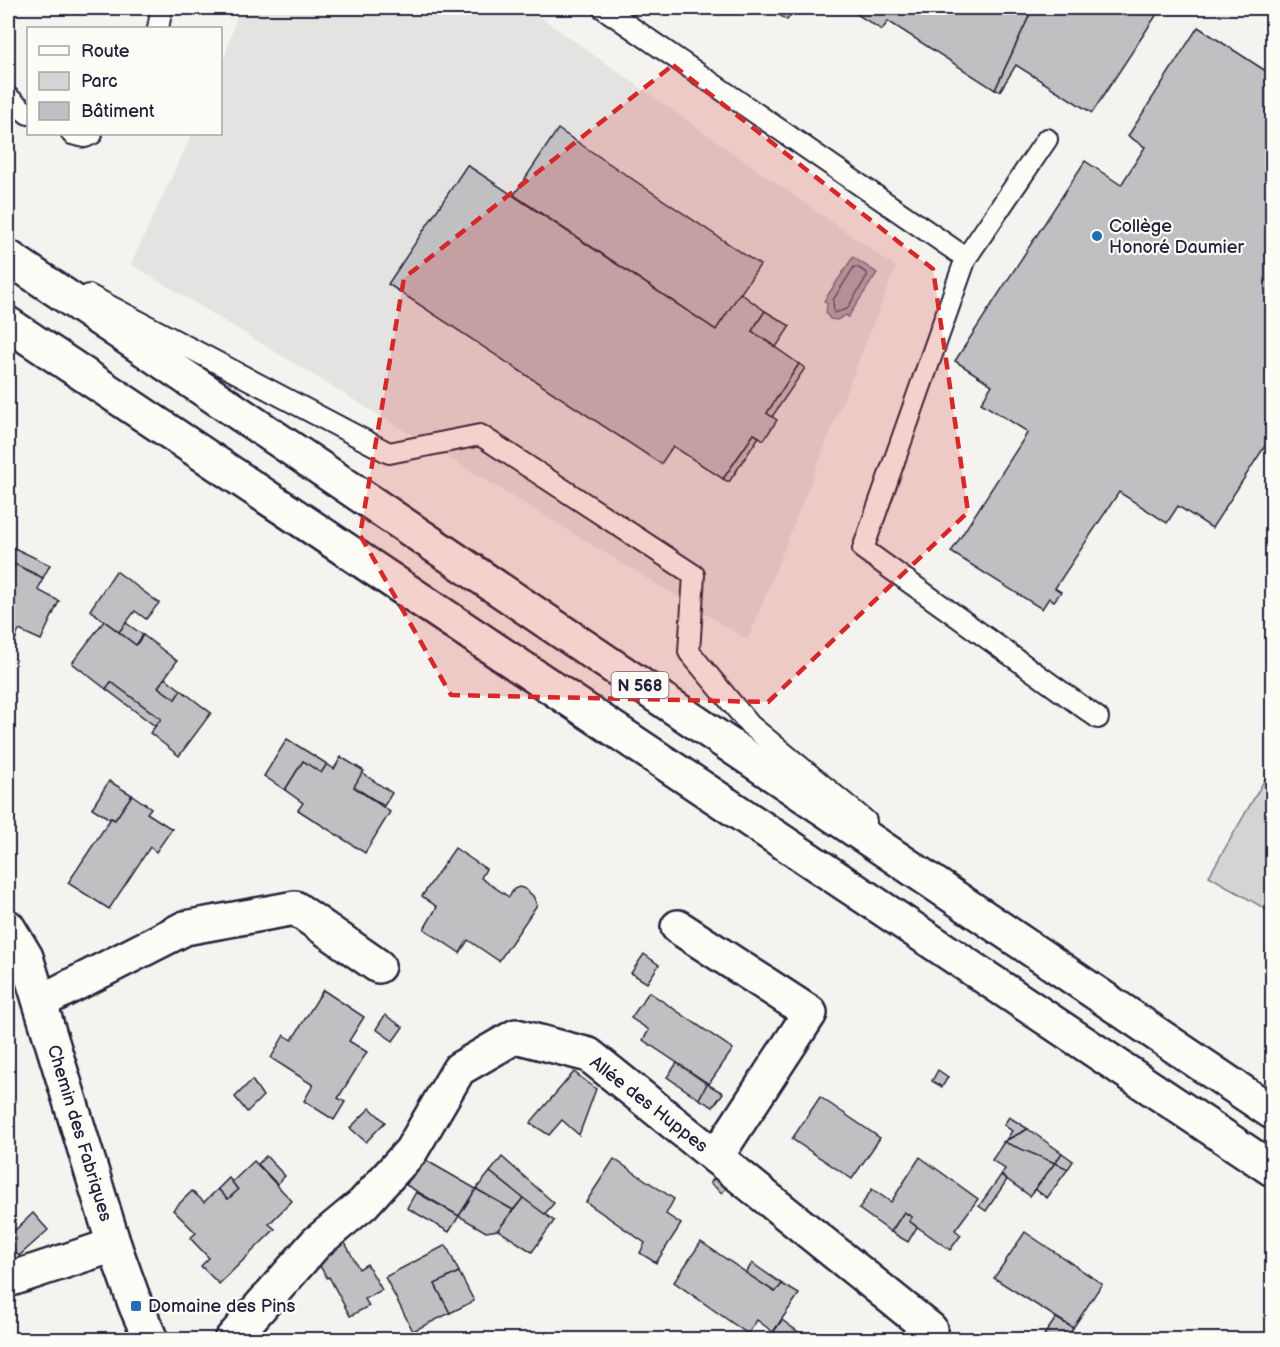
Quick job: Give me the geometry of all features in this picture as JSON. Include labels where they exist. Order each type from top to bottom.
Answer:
[{"type":"main road","name":"N 568","points":[[8,257],[1272,1112]]},
{"type":"main road","name":"N 568","points":[[8,324],[1272,1169]]},
{"type":"main road","points":[[40,1002],[185,928],[295,908],[378,966]]},
{"type":"main road","name":"Chemin des Fabriques","points":[[8,927],[26,957],[114,1245],[151,1340]]},
{"type":"main road","points":[[678,927],[810,1013],[716,1157]]},
{"type":"main road","name":"Allée des Huppes","points":[[231,1340],[316,1243],[363,1204],[411,1151],[459,1069],[516,1036],[589,1055],[930,1329]]},
{"type":"main road","points":[[8,1280],[114,1245]]},
{"type":"lane","points":[[158,27],[162,8]]},
{"type":"lane","points":[[603,8],[966,258]]},
{"type":"lane","points":[[8,97],[27,113]]},
{"type":"lane","points":[[1047,139],[966,258],[863,549],[1098,718]]},
{"type":"lane","points":[[8,250],[388,453],[480,435],[694,575],[689,652],[750,724],[977,913]]},
{"type":"highlighted area","points":[[673,65],[933,269],[968,512],[768,702],[451,695],[360,535],[404,278]]},
{"type":"shaded area","points":[[239,8],[527,8],[896,267],[748,640],[131,264],[192,135],[222,135],[222,67]]},
{"type":"green space","points":[[1272,767],[1272,913],[1209,876]]},
{"type":"water","points":[[853,257],[877,273],[848,317],[846,315],[837,320],[830,319],[826,313],[827,304],[824,301]]},
{"type":"building","points":[[769,8],[796,8],[787,20]]},
{"type":"building","points":[[847,8],[1033,8],[995,90],[888,21],[882,30]]},
{"type":"building","points":[[1033,8],[1161,8],[1092,113],[1016,65],[1000,91],[995,90]]},
{"type":"building","points":[[1198,27],[1272,75],[1272,435],[1212,528],[1178,506],[1167,523],[1119,492],[1055,588],[1061,592],[1054,601],[1049,598],[1042,609],[951,552],[1028,432],[981,403],[992,385],[955,361],[1085,161],[1121,185],[1145,147],[1128,136]]},
{"type":"building","points":[[558,129],[760,265],[716,330],[514,195]]},
{"type":"building","points":[[467,165],[716,330],[740,293],[765,311],[752,331],[799,364],[767,413],[777,420],[764,440],[754,434],[723,479],[673,446],[661,464],[388,284]]},
{"type":"building","points":[[765,311],[790,326],[776,347],[752,331]]},
{"type":"building","points":[[799,364],[805,368],[772,417],[767,413]]},
{"type":"building","points":[[754,434],[759,437],[729,482],[723,479]]},
{"type":"building","points":[[8,545],[50,565],[43,578],[8,561]]},
{"type":"building","points":[[8,561],[43,578],[38,590],[59,601],[41,640],[19,630],[14,643],[8,640]]},
{"type":"building","points":[[116,571],[159,603],[146,619],[135,611],[119,632],[90,610]]},
{"type":"building","points":[[104,621],[136,645],[143,635],[177,661],[158,687],[175,699],[181,690],[211,713],[179,756],[150,733],[161,719],[111,682],[106,689],[72,663]]},
{"type":"building","points":[[126,623],[143,635],[136,645],[119,632]]},
{"type":"building","points":[[165,678],[181,690],[175,699],[158,687]]},
{"type":"building","points":[[111,682],[161,719],[155,726],[106,689]]},
{"type":"building","points":[[287,739],[327,764],[321,773],[303,761],[285,790],[264,776]]},
{"type":"building","points":[[341,757],[364,771],[354,787],[390,812],[365,853],[298,810],[303,803],[285,790],[303,761],[321,773],[327,764],[334,769]]},
{"type":"building","points":[[362,773],[392,793],[384,806],[354,787]]},
{"type":"building","points":[[109,781],[132,795],[115,820],[92,808]]},
{"type":"building","points":[[132,795],[151,808],[147,813],[172,829],[156,852],[150,847],[109,909],[68,883],[111,818],[115,820]]},
{"type":"building","points":[[455,848],[486,869],[481,878],[509,897],[514,889],[519,887],[525,889],[533,896],[537,905],[499,961],[468,940],[460,953],[424,929],[437,907],[422,896]]},
{"type":"building","points":[[644,954],[659,965],[647,983],[631,973]]},
{"type":"building","points":[[323,990],[364,1017],[349,1041],[367,1052],[338,1098],[345,1102],[334,1120],[304,1101],[313,1085],[271,1058],[284,1035],[292,1040]]},
{"type":"building","points":[[649,992],[733,1049],[709,1084],[643,1040],[649,1030],[631,1018]]},
{"type":"building","points":[[385,1015],[403,1027],[393,1041],[376,1029]]},
{"type":"building","points":[[677,1063],[707,1084],[699,1099],[667,1077]]},
{"type":"building","points":[[938,1070],[948,1077],[942,1087],[932,1081]]},
{"type":"building","points":[[574,1072],[596,1089],[579,1135],[562,1120],[549,1135],[530,1123]]},
{"type":"building","points":[[252,1080],[263,1096],[247,1112],[235,1097]]},
{"type":"building","points":[[707,1084],[723,1093],[713,1107],[699,1099]]},
{"type":"building","points":[[820,1097],[880,1138],[852,1179],[792,1139]]},
{"type":"building","points":[[370,1108],[385,1122],[366,1142],[350,1128]]},
{"type":"building","points":[[1009,1117],[1028,1129],[1006,1140],[1012,1131],[1004,1125]]},
{"type":"building","points":[[1028,1129],[1062,1153],[1055,1163],[1003,1142]]},
{"type":"building","points":[[1004,1142],[1055,1163],[1030,1196],[1001,1175],[1005,1169],[992,1160]]},
{"type":"building","points":[[1062,1153],[1073,1161],[1068,1169],[1055,1163]]},
{"type":"building","points":[[266,1156],[285,1176],[277,1184],[258,1164]]},
{"type":"building","points":[[502,1157],[554,1203],[544,1215],[490,1172]]},
{"type":"building","points":[[920,1157],[978,1199],[955,1230],[961,1235],[950,1250],[909,1221],[912,1217],[904,1212],[891,1232],[859,1209],[872,1189],[891,1202]]},
{"type":"building","points":[[422,1158],[476,1189],[459,1216],[406,1185]]},
{"type":"building","points":[[614,1159],[674,1199],[666,1214],[681,1224],[656,1263],[640,1253],[645,1243],[586,1202]]},
{"type":"building","points":[[254,1161],[292,1201],[269,1224],[275,1229],[219,1284],[201,1266],[209,1258],[190,1238],[196,1233],[173,1210],[192,1191],[204,1202],[218,1189],[228,1199],[238,1190],[232,1182]]},
{"type":"building","points":[[1055,1163],[1068,1169],[1047,1198],[1035,1189]]},
{"type":"building","points":[[490,1172],[523,1198],[513,1210],[476,1189]]},
{"type":"building","points":[[717,1175],[729,1184],[722,1193],[710,1183]]},
{"type":"building","points":[[1001,1175],[1007,1180],[986,1211],[979,1206]]},
{"type":"building","points":[[229,1178],[238,1190],[228,1199],[218,1189]]},
{"type":"building","points":[[476,1189],[513,1210],[498,1230],[486,1232],[459,1216]]},
{"type":"building","points":[[416,1192],[459,1216],[449,1232],[407,1208]]},
{"type":"building","points":[[523,1198],[554,1221],[532,1252],[498,1230]]},
{"type":"building","points":[[904,1212],[912,1217],[909,1221],[917,1227],[908,1242],[891,1232]]},
{"type":"building","points":[[33,1213],[48,1230],[19,1256],[8,1244],[14,1239],[8,1232],[8,1227],[12,1233]]},
{"type":"building","points":[[8,1232],[14,1239],[8,1245]]},
{"type":"building","points":[[1025,1232],[1102,1284],[1073,1328],[994,1278]]},
{"type":"building","points":[[342,1237],[359,1269],[367,1264],[382,1290],[365,1299],[369,1306],[350,1316],[329,1277],[327,1278],[317,1261]]},
{"type":"building","points":[[701,1242],[775,1292],[782,1284],[799,1294],[773,1332],[757,1320],[748,1334],[674,1282]]},
{"type":"building","points":[[446,1245],[459,1272],[435,1284],[450,1313],[413,1331],[385,1277]]},
{"type":"building","points":[[752,1263],[782,1284],[775,1292],[746,1273]]},
{"type":"building","points":[[459,1272],[474,1301],[450,1313],[435,1284]]},
{"type":"building","points":[[1056,1318],[1073,1328],[1066,1340],[1057,1340],[1044,1335]]},
{"type":"building","points":[[782,1320],[801,1334],[797,1340],[768,1340]]},
{"type":"building","points":[[69,1333],[70,1340],[27,1340],[27,1335]]},
{"type":"building","points":[[801,1334],[809,1340],[797,1340]]},
{"type":"place","name":"Collège Honoré Daumier","points":[[1097,236]]},
{"type":"place","name":"Domaine des Pins","points":[[136,1306]]}]
